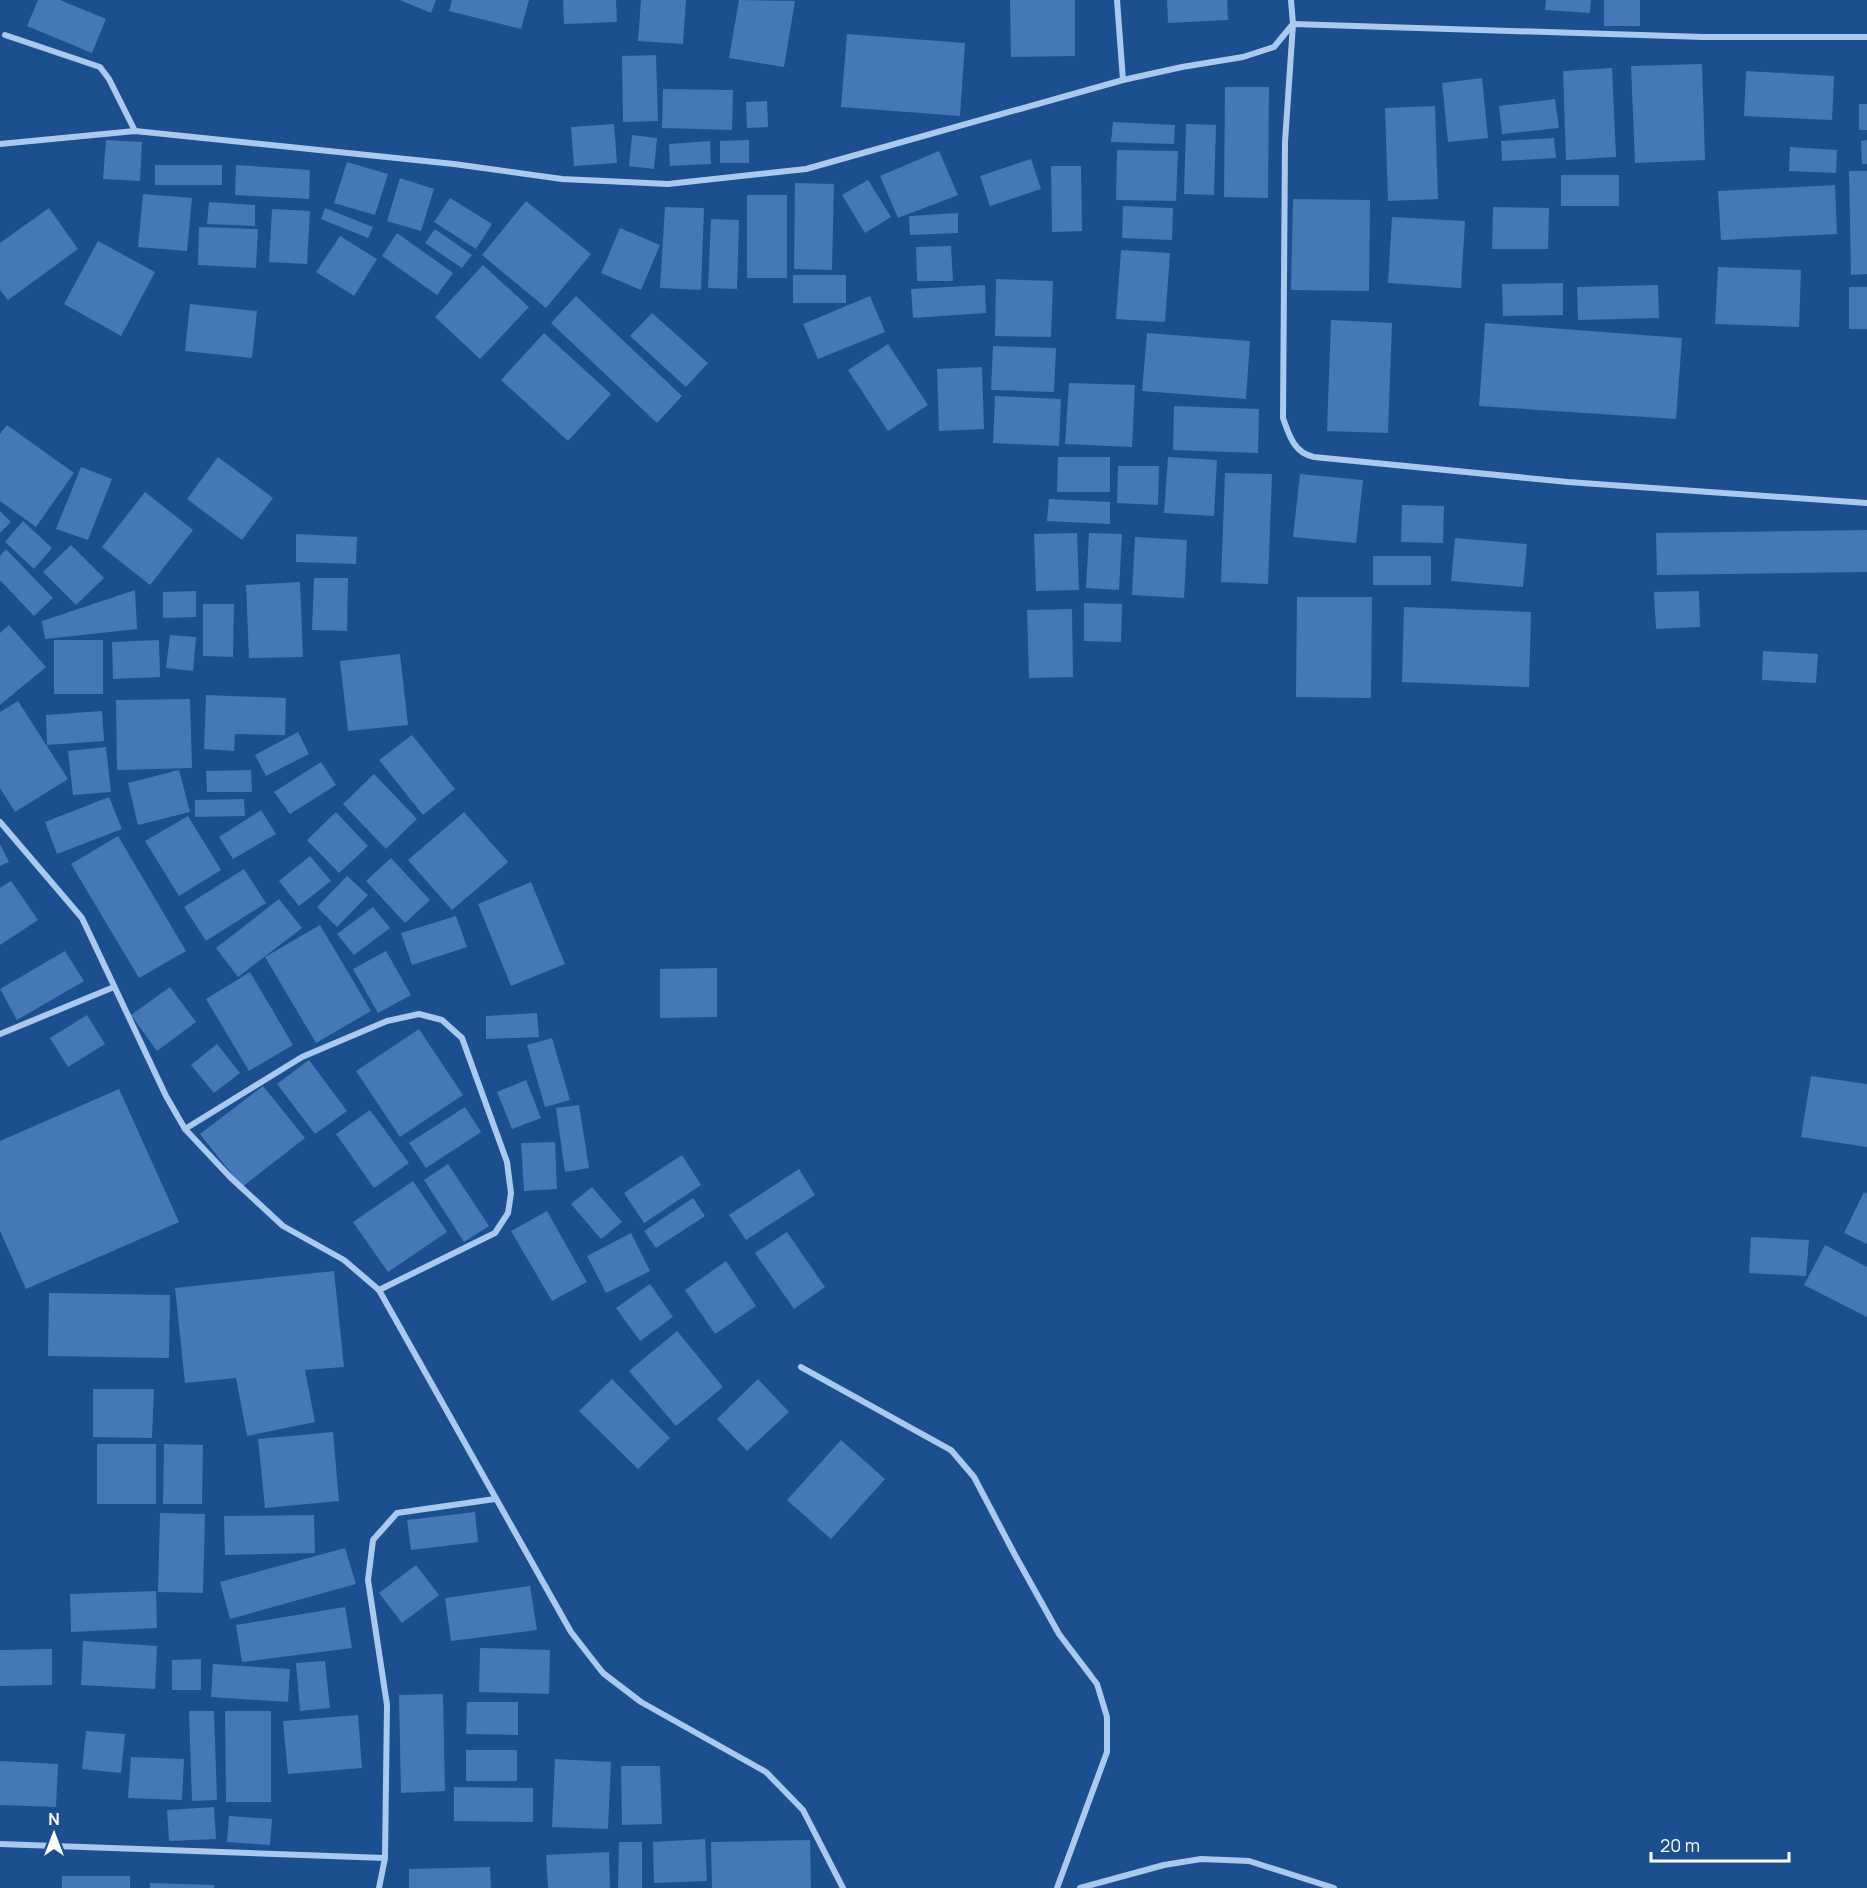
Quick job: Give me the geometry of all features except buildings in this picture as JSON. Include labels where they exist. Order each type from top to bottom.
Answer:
[{"type":"street","points":[[1117,0],[1123,80]]},
{"type":"street","points":[[1291,0],[1293,24],[1285,142],[1283,418],[1295,447],[1307,456],[1314,457],[1568,482],[1867,502]]},
{"type":"street","points":[[0,144],[135,131],[454,164],[562,179],[668,184],[806,169],[1123,80],[1243,57],[1274,47],[1293,24]]},
{"type":"street","points":[[1293,24],[1703,37],[1867,37]]},
{"type":"street","points":[[4,35],[100,67],[110,79],[135,131]]},
{"type":"street","points":[[0,822],[82,918],[166,1096],[185,1129],[230,1177],[283,1226],[344,1260],[379,1290],[571,1632],[603,1673],[641,1702],[766,1772],[803,1810],[843,1888]]},
{"type":"street","points":[[0,1034],[114,987]]},
{"type":"street","points":[[185,1129],[302,1057],[387,1021],[420,1014],[442,1020],[462,1038],[507,1162],[511,1193],[508,1213],[495,1233],[379,1290]]},
{"type":"street","points":[[801,1366],[951,1450],[974,1477],[1059,1634],[1097,1684],[1107,1717],[1107,1752],[1057,1888]]},
{"type":"street","points":[[379,1888],[385,1858],[387,1705],[368,1580],[373,1540],[398,1513],[495,1499]]},
{"type":"street","points":[[0,1845],[385,1858]]},
{"type":"street","points":[[1080,1888],[1164,1865],[1201,1859],[1249,1862],[1334,1888]]}]
